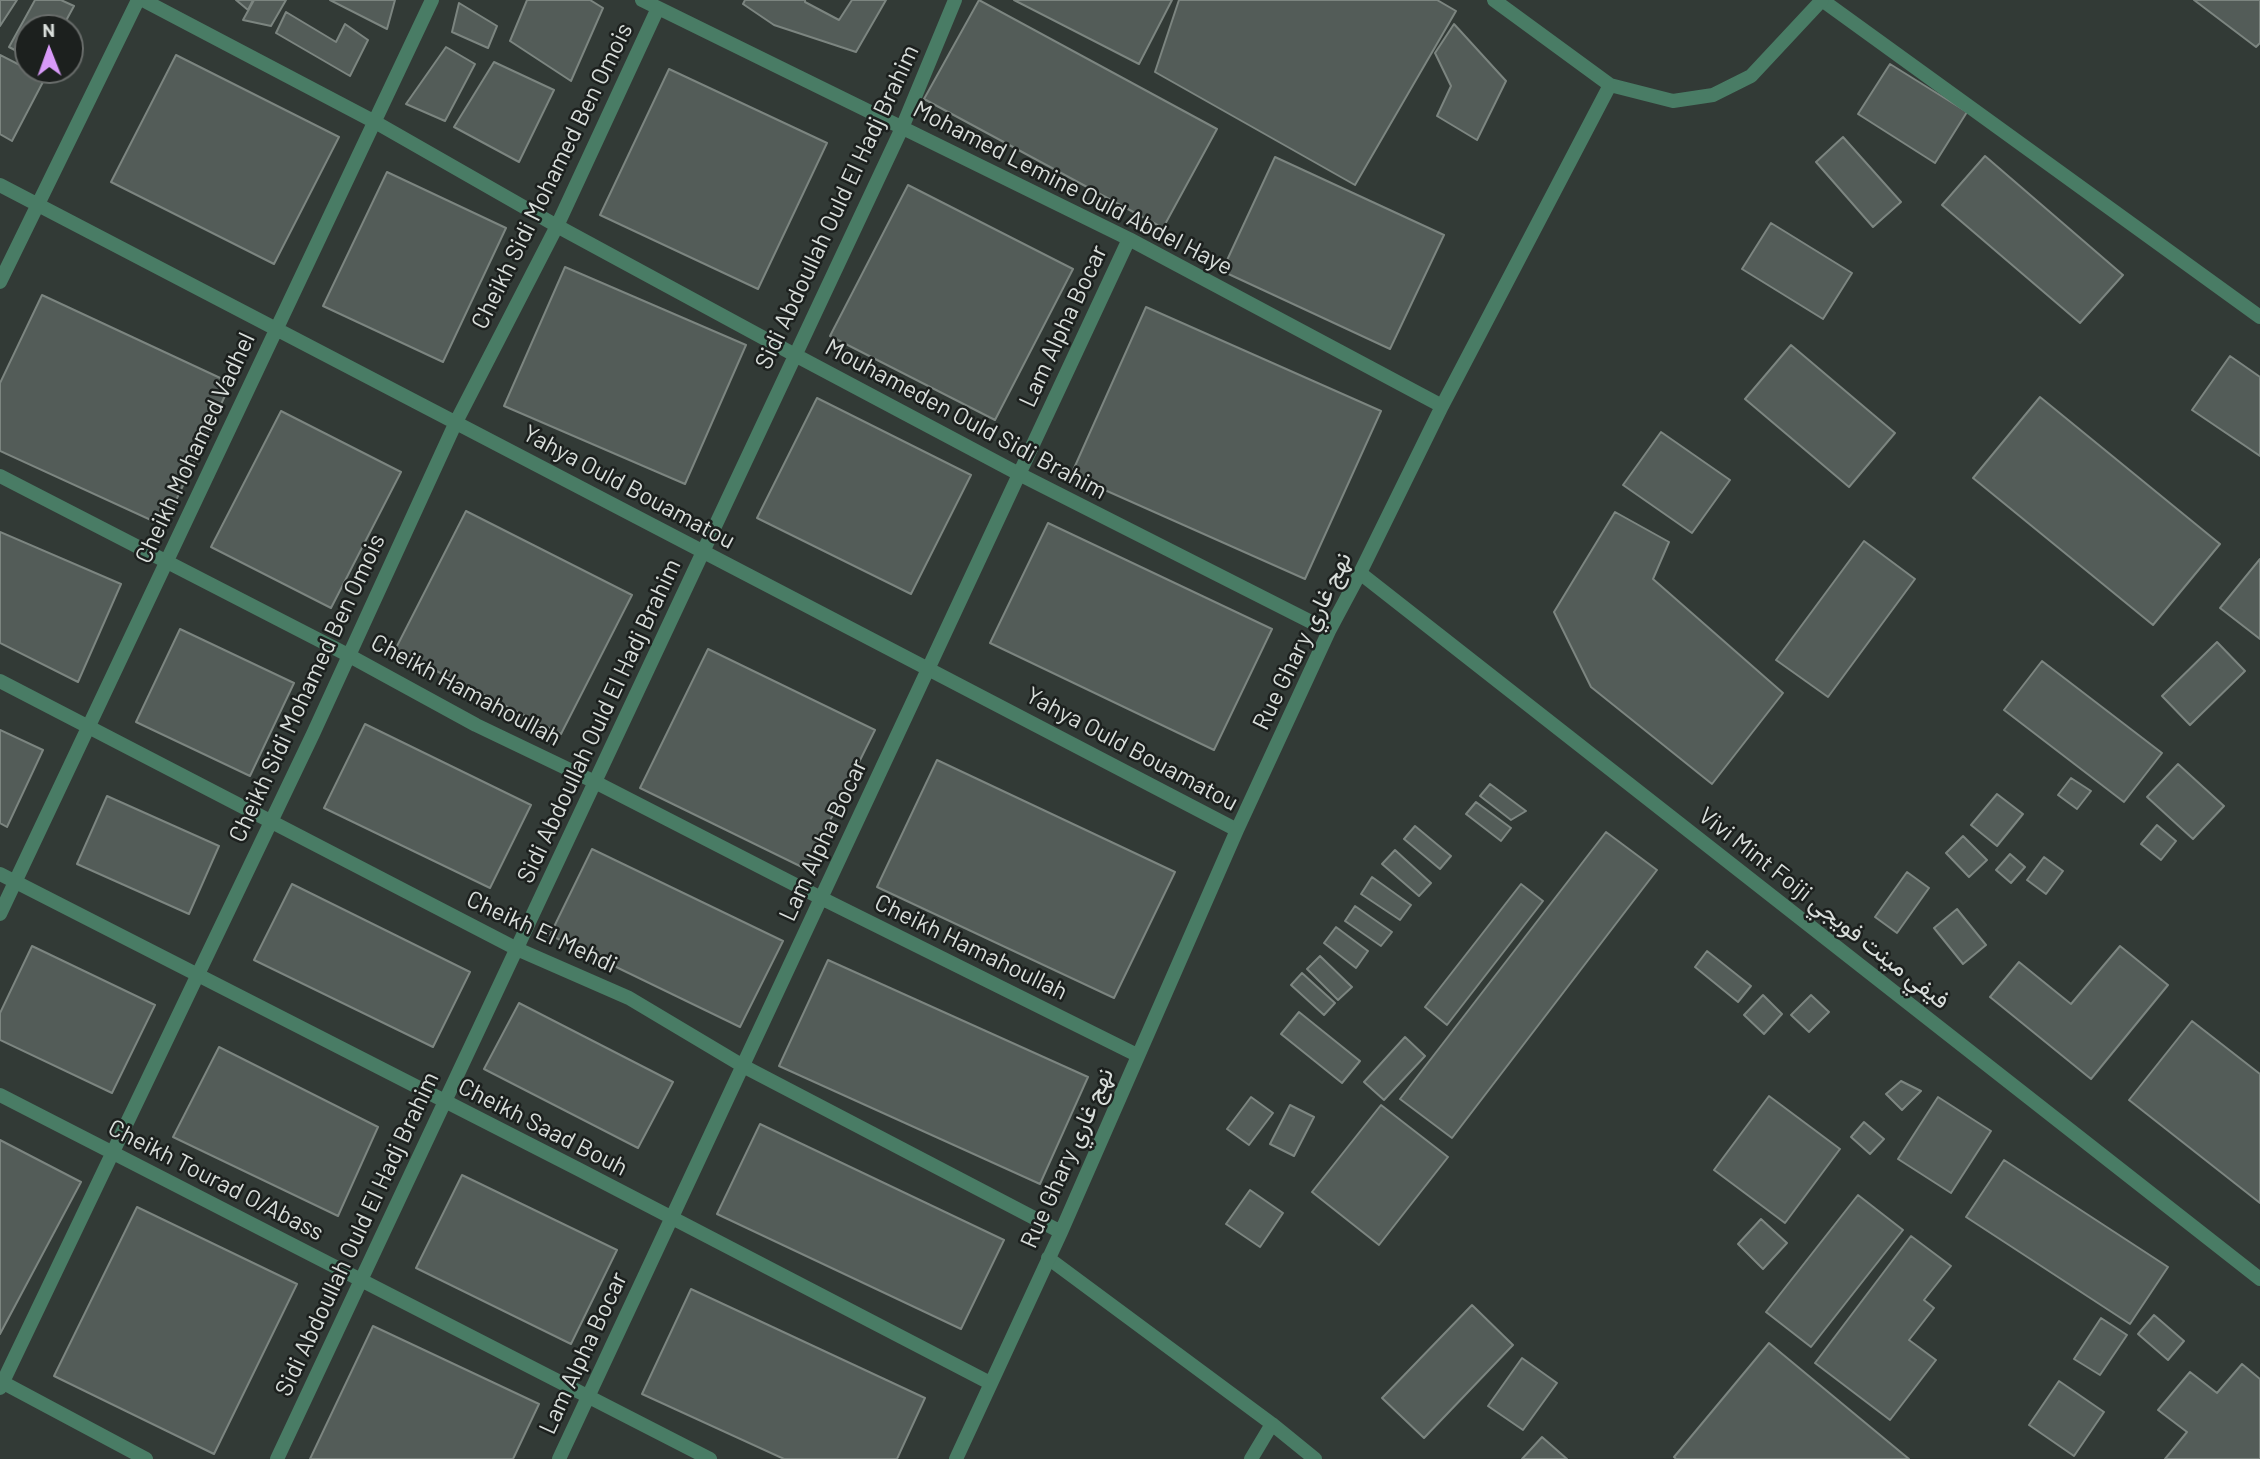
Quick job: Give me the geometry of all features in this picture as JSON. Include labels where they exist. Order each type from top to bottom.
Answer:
[{"type":"street","name":"Mouhameden Ould Sidi Brahim","points":[[140,0],[375,122],[557,226],[1019,474],[1329,631]]},
{"type":"street","points":[[0,282],[140,0]]},
{"type":"street","name":"Cheikh Mohamed Vadhel","points":[[0,914],[432,0]]},
{"type":"street","name":"Mohamed Lemine Ould Abdel Haye","points":[[642,0],[1129,239],[1442,406]]},
{"type":"street","name":"Sidi Abdoullah Ould El Hadj Brahim","points":[[277,1459],[902,128],[955,0]]},
{"type":"street","points":[[1494,0],[1611,85],[1673,101],[1713,95],[1751,76],[1822,0],[2260,317]]},
{"type":"street","name":"Cheikh Sidi Mohamed Ben Omois","points":[[1,1384],[270,821],[456,422],[557,226],[658,8]]},
{"type":"street","name":"Rue Ghary نهج غاري","points":[[956,1459],[1061,1232],[1237,830],[1329,631],[1442,406],[1611,85]]},
{"type":"street","name":"Yahya Ould Bouamatou","points":[[0,185],[1237,830]]},
{"type":"street","name":"Lam Alpha Bocar","points":[[559,1459],[1129,239]]},
{"type":"street","name":"Cheikh Hamahoullah","points":[[0,476],[348,655],[476,725],[595,782],[1137,1055]]},
{"type":"street","name":"Vivi Mint Foiji فيفي مينت فويجي","points":[[1360,573],[2260,1279]]},
{"type":"street","name":"Cheikh El Mehdi","points":[[0,681],[517,950],[629,998],[743,1066],[1061,1232]]},
{"type":"street","name":"Cheikh Saad Bouh","points":[[0,874],[990,1383]]},
{"type":"street","name":"Cheikh Tourad O/Abass","points":[[0,1095],[710,1459]]},
{"type":"street","points":[[1048,1258],[1272,1424],[1315,1459]]},
{"type":"street","points":[[1,1384],[146,1459]]},
{"type":"street","points":[[1251,1459],[1272,1424]]},
{"type":"building","points":[[0,0],[17,0],[0,26]]},
{"type":"building","points":[[35,0],[61,0],[74,6],[70,14],[27,14]]},
{"type":"building","points":[[236,0],[253,0],[248,10]]},
{"type":"building","points":[[254,0],[286,0],[271,26],[243,20]]},
{"type":"building","points":[[330,0],[395,0],[387,29]]},
{"type":"building","points":[[527,0],[590,0],[603,8],[571,81],[510,41]]},
{"type":"building","points":[[745,0],[805,0],[839,20],[852,0],[886,0],[856,52],[774,25],[743,4]]},
{"type":"building","points":[[979,0],[1217,129],[1163,228],[924,99]]},
{"type":"building","points":[[1014,0],[1172,0],[1139,64]]},
{"type":"building","points":[[1179,0],[1437,0],[1456,11],[1355,185],[1155,72]]},
{"type":"building","points":[[2194,0],[2260,0],[2260,43],[2256,47]]},
{"type":"building","points":[[459,3],[497,26],[488,48],[452,32]]},
{"type":"building","points":[[286,12],[336,42],[345,24],[368,40],[350,76],[276,33]]},
{"type":"building","points":[[1454,24],[1506,81],[1477,140],[1437,116],[1451,86],[1435,53]]},
{"type":"building","points":[[446,47],[475,64],[445,121],[406,104]]},
{"type":"building","points":[[0,55],[14,62],[14,84],[42,84],[12,141],[0,134]]},
{"type":"building","points":[[176,55],[339,137],[274,264],[111,182]]},
{"type":"building","points":[[494,62],[554,90],[519,162],[454,127]]},
{"type":"building","points":[[1890,64],[1967,112],[1935,163],[1858,114]]},
{"type":"building","points":[[669,69],[827,143],[758,289],[600,215]]},
{"type":"building","points":[[1843,137],[1901,202],[1873,227],[1816,162]]},
{"type":"building","points":[[1985,156],[2123,275],[2080,323],[1942,205]]},
{"type":"building","points":[[1275,157],[1444,235],[1390,349],[1222,271]]},
{"type":"building","points":[[387,172],[506,228],[443,362],[323,306]]},
{"type":"building","points":[[908,185],[1073,269],[995,420],[830,336]]},
{"type":"building","points":[[1771,223],[1852,273],[1823,319],[1742,269]]},
{"type":"building","points":[[565,267],[746,345],[685,484],[504,406]]},
{"type":"building","points":[[42,295],[231,383],[164,526],[0,451],[0,383]]},
{"type":"building","points":[[1146,307],[1381,411],[1305,579],[1071,475]]},
{"type":"building","points":[[1791,345],[1895,433],[1849,487],[1745,399]]},
{"type":"building","points":[[2230,356],[2260,377],[2260,456],[2192,410]]},
{"type":"building","points":[[2040,397],[2220,544],[2153,625],[1973,478]]},
{"type":"building","points":[[817,398],[971,475],[911,594],[757,518]]},
{"type":"building","points":[[281,411],[401,472],[331,608],[211,547]]},
{"type":"building","points":[[1661,432],[1730,480],[1692,533],[1623,485]]},
{"type":"building","points":[[466,511],[632,595],[561,734],[395,650]]},
{"type":"building","points":[[1615,512],[1669,542],[1653,579],[1783,693],[1712,784],[1591,687],[1554,612]]},
{"type":"building","points":[[1048,523],[1272,629],[1214,750],[990,643]]},
{"type":"building","points":[[0,532],[121,584],[78,682],[0,643]]},
{"type":"building","points":[[1864,541],[1915,579],[1828,697],[1776,660]]},
{"type":"building","points":[[2260,559],[2260,639],[2220,608]]},
{"type":"building","points":[[180,629],[294,683],[250,776],[136,722]]},
{"type":"building","points":[[2217,642],[2245,671],[2190,725],[2162,696]]},
{"type":"building","points":[[708,649],[875,730],[806,869],[640,788]]},
{"type":"building","points":[[2042,661],[2162,753],[2124,802],[2004,710]]},
{"type":"building","points":[[365,724],[531,805],[490,888],[324,808]]},
{"type":"building","points":[[0,730],[43,750],[7,827],[0,823]]},
{"type":"building","points":[[937,760],[1175,872],[1114,998],[877,887]]},
{"type":"building","points":[[2178,764],[2224,806],[2193,839],[2147,797]]},
{"type":"building","points":[[2071,778],[2091,791],[2077,809],[2058,795]]},
{"type":"building","points":[[1490,784],[1526,811],[1511,820],[1480,796]]},
{"type":"building","points":[[1997,794],[2023,814],[1997,846],[1971,825]]},
{"type":"building","points":[[107,796],[219,846],[189,914],[77,864]]},
{"type":"building","points":[[1476,802],[1511,828],[1501,841],[1466,814]]},
{"type":"building","points":[[2157,825],[2176,841],[2161,860],[2141,844]]},
{"type":"building","points":[[1415,826],[1451,856],[1440,869],[1404,839]]},
{"type":"building","points":[[1606,832],[1657,870],[1452,1138],[1400,1099]]},
{"type":"building","points":[[1963,836],[1987,860],[1969,877],[1946,853]]},
{"type":"building","points":[[592,849],[783,941],[740,1027],[550,935]]},
{"type":"building","points":[[1395,850],[1431,883],[1419,896],[1382,864]]},
{"type":"building","points":[[2010,854],[2025,867],[2011,883],[1996,870]]},
{"type":"building","points":[[2044,857],[2063,871],[2046,894],[2027,880]]},
{"type":"building","points":[[1907,872],[1929,888],[1897,933],[1875,917]]},
{"type":"building","points":[[1372,877],[1411,905],[1400,920],[1361,894]]},
{"type":"building","points":[[292,884],[470,972],[433,1047],[254,960]]},
{"type":"building","points":[[1521,884],[1543,901],[1447,1025],[1425,1007]]},
{"type":"building","points":[[1355,906],[1392,932],[1381,946],[1345,921]]},
{"type":"building","points":[[1957,909],[1986,945],[1963,964],[1934,928]]},
{"type":"building","points":[[1336,927],[1368,951],[1356,968],[1324,943]]},
{"type":"building","points":[[32,946],[155,1005],[112,1093],[0,1040],[0,1013]]},
{"type":"building","points":[[2120,946],[2168,985],[2091,1079],[1990,997],[2019,962],[2071,1004]]},
{"type":"building","points":[[1707,951],[1751,986],[1738,1002],[1695,967]]},
{"type":"building","points":[[1320,956],[1352,987],[1338,1000],[1307,969]]},
{"type":"building","points":[[828,960],[1088,1077],[1040,1184],[779,1066]]},
{"type":"building","points":[[1302,973],[1335,1003],[1324,1015],[1291,985]]},
{"type":"building","points":[[1763,995],[1782,1014],[1764,1034],[1744,1015]]},
{"type":"building","points":[[1811,995],[1829,1012],[1809,1032],[1791,1015]]},
{"type":"building","points":[[519,1003],[673,1082],[638,1148],[484,1069]]},
{"type":"building","points":[[1299,1012],[1360,1061],[1342,1083],[1281,1034]]},
{"type":"building","points":[[2192,1021],[2260,1074],[2260,1203],[2129,1100]]},
{"type":"building","points":[[1405,1037],[1425,1056],[1384,1100],[1364,1082]]},
{"type":"building","points":[[219,1047],[378,1127],[338,1216],[173,1137]]},
{"type":"building","points":[[1901,1081],[1921,1091],[1902,1110],[1886,1094]]},
{"type":"building","points":[[1769,1096],[1840,1149],[1785,1223],[1714,1170]]},
{"type":"building","points":[[1251,1097],[1273,1113],[1249,1145],[1227,1129]]},
{"type":"building","points":[[1938,1097],[1991,1131],[1951,1193],[1898,1159]]},
{"type":"building","points":[[1290,1105],[1314,1117],[1294,1156],[1270,1144]]},
{"type":"building","points":[[1381,1105],[1448,1157],[1379,1245],[1312,1192]]},
{"type":"building","points":[[1864,1122],[1884,1139],[1870,1154],[1851,1137]]},
{"type":"building","points":[[760,1124],[1004,1240],[961,1329],[717,1214]]},
{"type":"building","points":[[0,1140],[81,1182],[0,1334]]},
{"type":"building","points":[[2004,1160],[2168,1267],[2130,1324],[1966,1217]]},
{"type":"building","points":[[462,1175],[617,1250],[571,1344],[416,1268]]},
{"type":"building","points":[[1250,1190],[1283,1213],[1260,1247],[1226,1224]]},
{"type":"building","points":[[1858,1195],[1903,1230],[1811,1347],[1766,1312]]},
{"type":"building","points":[[137,1207],[297,1284],[214,1454],[54,1376]]},
{"type":"building","points":[[1761,1219],[1787,1243],[1763,1269],[1738,1244]]},
{"type":"building","points":[[1911,1236],[1951,1266],[1924,1300],[1934,1308],[1909,1340],[1936,1360],[1890,1420],[1815,1363]]},
{"type":"building","points":[[691,1289],[925,1398],[897,1459],[784,1459],[642,1394]]},
{"type":"building","points":[[1472,1305],[1513,1345],[1424,1438],[1382,1398]]},
{"type":"building","points":[[2154,1315],[2184,1341],[2168,1360],[2138,1334]]},
{"type":"building","points":[[2101,1318],[2127,1335],[2100,1375],[2074,1359]]},
{"type":"building","points":[[373,1326],[539,1404],[513,1459],[310,1459]]},
{"type":"building","points":[[1769,1343],[1909,1459],[1676,1459],[1674,1457]]},
{"type":"building","points":[[1522,1358],[1557,1383],[1523,1430],[1488,1406]]},
{"type":"building","points":[[2242,1364],[2260,1379],[2260,1459],[2165,1459],[2187,1432],[2158,1410],[2190,1372],[2217,1393]]},
{"type":"building","points":[[2059,1381],[2104,1412],[2074,1456],[2029,1425]]},
{"type":"building","points":[[1542,1437],[1567,1459],[1522,1459]]}]
